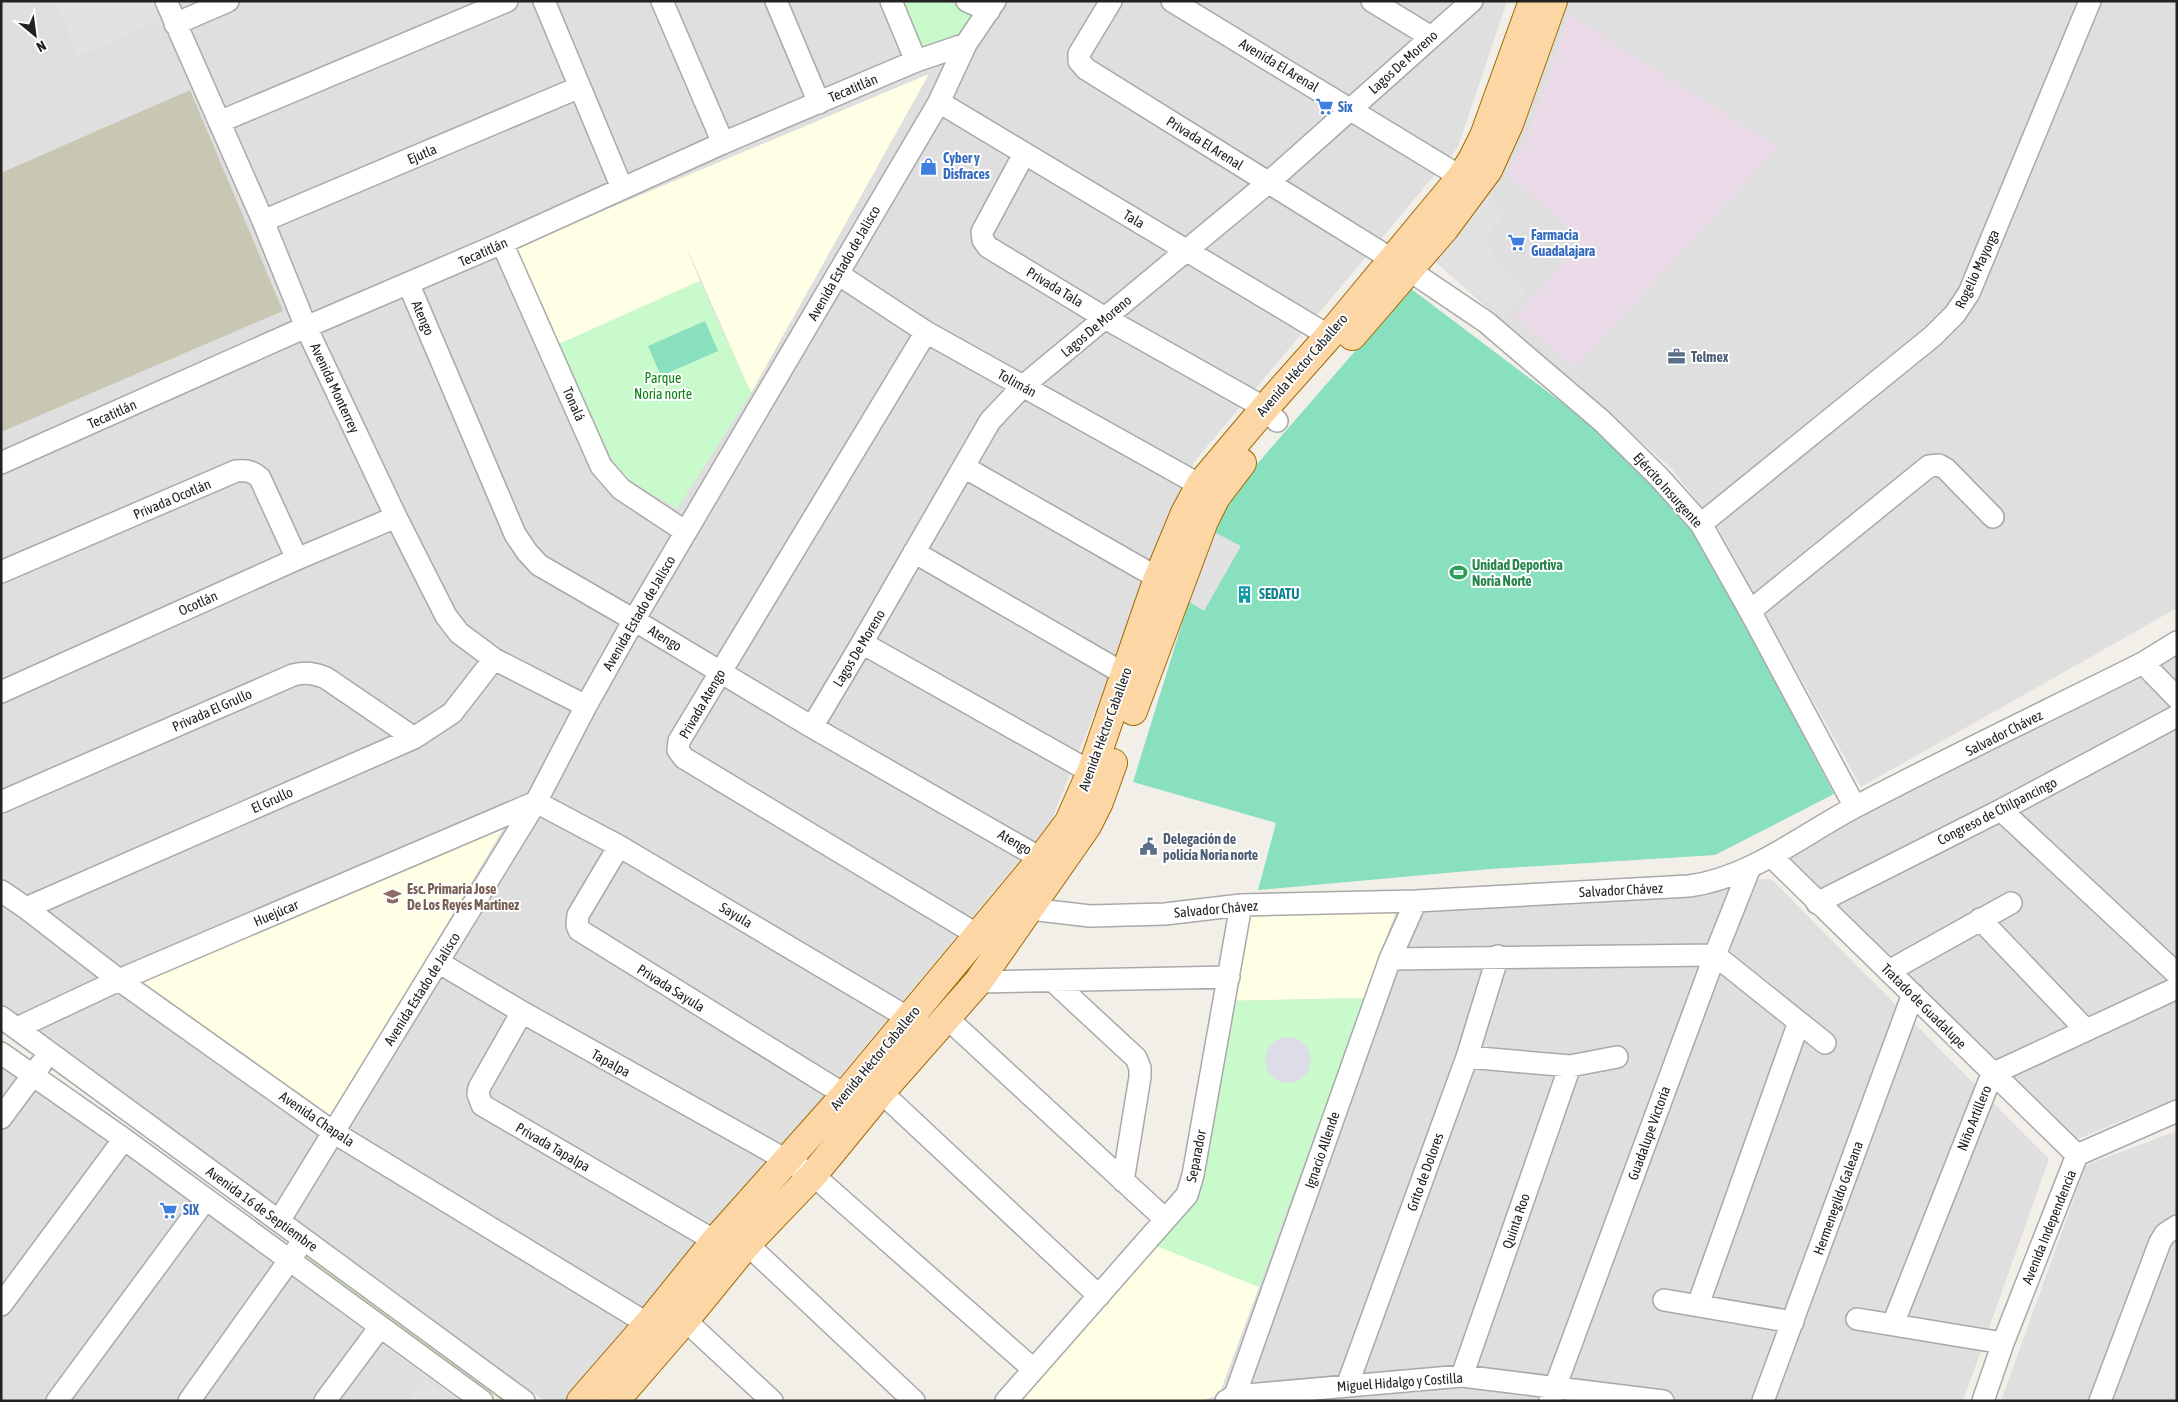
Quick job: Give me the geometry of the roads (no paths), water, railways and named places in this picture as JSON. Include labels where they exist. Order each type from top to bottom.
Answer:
[{"type":"main road","name":"Avenida Héctor Caballero","points":[[1474,169],[1533,1]]},
{"type":"main road","name":"Avenida Héctor Caballero","points":[[597,1398],[648,1324],[715,1241],[844,1095],[979,934],[1019,904],[1051,863],[1069,822],[1100,775],[1168,582],[1184,513],[1200,485],[1271,414],[1400,265],[1509,124],[1553,1]]},
{"type":"main road","name":"Avenida Héctor Caballero","points":[[1100,775],[1126,675],[1168,582],[1216,497],[1271,414],[1329,336],[1400,265]]},
{"type":"main road","name":"Avenida Héctor Caballero","points":[[597,1398],[685,1320],[747,1244],[812,1175],[881,1092],[978,982],[1001,950],[1019,904]]},
{"type":"street","name":"Avenida Monterrey","points":[[166,1],[263,222],[306,326],[396,518],[446,616],[459,634],[494,659],[586,706]]},
{"type":"street","points":[[176,24],[228,1]]},
{"type":"street","points":[[219,122],[507,1]]},
{"type":"street","points":[[544,1],[622,188]]},
{"type":"street","points":[[662,1],[723,143]]},
{"type":"street","points":[[776,1],[819,103]]},
{"type":"street","points":[[891,1],[916,61]]},
{"type":"street","points":[[967,1],[992,6]]},
{"type":"street","name":"Privada El Arenal","points":[[1111,1],[1079,54],[1082,65],[1400,265]]},
{"type":"street","name":"Avenida El Arenal","points":[[1172,1],[1351,108],[1474,169]]},
{"type":"street","points":[[1372,1],[1431,37]]},
{"type":"street","name":"Lagos De Moreno","points":[[812,727],[990,421],[1023,386],[1269,182],[1472,1]]},
{"type":"street","name":"Rogelio Mayorga","points":[[1701,524],[1933,336],[1955,314],[1969,292],[2090,1]]},
{"type":"street","name":"Avenida Estado de Jalisco","points":[[279,1221],[536,802],[634,620],[939,102],[966,44],[992,6]]},
{"type":"street","name":"Tecatitlán","points":[[1,463],[306,326],[502,243],[723,143],[916,61],[966,44]]},
{"type":"street","name":"Ejutla","points":[[263,222],[580,87]]},
{"type":"street","name":"Tala","points":[[939,102],[1329,336]]},
{"type":"street","name":"Privada Tala","points":[[1024,154],[982,232],[983,240],[988,247],[1105,318],[1271,414]]},
{"type":"street","name":"Tonalá","points":[[502,243],[601,466],[621,489],[686,532]]},
{"type":"street","name":"Ejército Insurgente","points":[[1400,265],[1486,322],[1602,421],[1701,524],[1855,807]]},
{"type":"street","name":"Tolimán","points":[[838,274],[926,332],[1200,485]]},
{"type":"street","name":"Atengo","points":[[409,284],[515,534],[527,552],[539,565],[812,727],[1051,863]]},
{"type":"street","name":"Privada Atengo","points":[[926,332],[720,671],[679,741],[678,750],[684,758],[979,934],[1001,950]]},
{"type":"street","points":[[1750,611],[1930,466],[1939,465],[1946,469],[1993,517]]},
{"type":"street","points":[[964,467],[1168,582]]},
{"type":"street","name":"Privada Ocotlán","points":[[2,570],[236,471],[246,470],[253,472],[260,478],[297,559]]},
{"type":"street","name":"Ocotlán","points":[[1,692],[297,559],[396,518]]},
{"type":"street","points":[[914,552],[1126,675]]},
{"type":"street","name":"Salvador Chávez","points":[[1019,904],[1090,916],[1165,914],[1241,905],[1416,901],[1689,886],[1714,882],[1750,867],[1855,807],[2142,663],[2177,642]]},
{"type":"street","points":[[862,643],[1100,775]]},
{"type":"street","name":"El Grullo","points":[[26,908],[414,738],[452,713],[494,659]]},
{"type":"street","points":[[2142,663],[2177,698]]},
{"type":"street","name":"Privada El Grullo","points":[[1,802],[303,672],[312,672],[326,678],[414,738]]},
{"type":"street","name":"Congreso de Chilpancingo","points":[[1817,903],[2001,810],[2177,716]]},
{"type":"street","name":"Sayula","points":[[536,802],[618,846],[908,1017],[940,1026],[1165,1219]]},
{"type":"street","name":"Huejúcar","points":[[9,1022],[119,980],[536,802]]},
{"type":"street","points":[[2001,810],[2177,974]]},
{"type":"street","name":"Privada Sayula","points":[[618,846],[578,915],[577,925],[579,930],[844,1095]]},
{"type":"street","name":"Tratado de Guadalupe","points":[[1771,856],[2077,1155]]},
{"type":"street","name":"Guadalupe Victoria","points":[[1552,1394],[1715,954],[1750,867]]},
{"type":"street","name":"Avenida Chapala","points":[[1,890],[119,980],[333,1132],[648,1324]]},
{"type":"street","name":"Ignacio Allende","points":[[1232,1399],[1390,958],[1416,901]]},
{"type":"street","points":[[1889,971],[2011,903]]},
{"type":"street","name":"Separador","points":[[1006,1401],[1165,1219],[1178,1207],[1191,1185],[1241,905]]},
{"type":"street","points":[[1980,919],[2086,1030]]},
{"type":"street","points":[[1390,958],[1715,954],[1825,1044]]},
{"type":"street","name":"Grito de Dolores","points":[[1347,1386],[1467,1057],[1498,956]]},
{"type":"street","name":"Tapalpa","points":[[438,962],[522,1012],[812,1175],[1033,1370]]},
{"type":"street","points":[[978,982],[1229,977]]},
{"type":"street","points":[[1053,981],[1136,1058],[1139,1064],[1140,1077],[1123,1181]]},
{"type":"street","name":"Niño Artillero","points":[[1893,1324],[1992,1074],[2177,988]]},
{"type":"street","name":"Hermenegildo Galeana","points":[[1763,1401],[1913,994]]},
{"type":"street","name":"Privada Tapalpa","points":[[522,1012],[479,1088],[478,1094],[482,1105],[715,1241]]},
{"type":"street","name":"Avenida 16 de Septiembre","points":[[9,1022],[524,1401]]},
{"type":"street","points":[[1698,1304],[1799,1022]]},
{"type":"street","points":[[1,1118],[50,1052]]},
{"type":"street","name":"Avenida 16 de Septiembre","points":[[1,1053],[124,1139],[482,1401]]},
{"type":"street","points":[[1467,1057],[1570,1066],[1617,1057]]},
{"type":"street","name":"Quinta Roo","points":[[1462,1376],[1570,1066]]},
{"type":"street","points":[[881,1092],[1099,1296]]},
{"type":"street","name":"Avenida Independencia","points":[[1983,1401],[2003,1343],[2077,1155],[2177,1112]]},
{"type":"street","points":[[1,1305],[124,1139]]},
{"type":"street","points":[[57,1401],[206,1199]]},
{"type":"street","points":[[2100,1401],[2160,1242],[2165,1234],[2177,1226]]},
{"type":"street","points":[[189,1401],[304,1240]]},
{"type":"street","points":[[747,1244],[914,1401]]},
{"type":"street","points":[[1664,1300],[1698,1304],[1793,1322]]},
{"type":"street","points":[[1856,1319],[2003,1343]]},
{"type":"street","points":[[685,1320],[772,1401]]},
{"type":"street","points":[[325,1401],[380,1327]]},
{"type":"street","name":"Miguel Hidalgo y Costilla","points":[[1232,1399],[1462,1376],[1552,1394],[1663,1401]]},
{"type":"place","name":"Six","points":[[1324,107]]},
{"type":"place","name":"Cyber y Disfraces","points":[[929,166]]},
{"type":"place","name":"Farmacia Guadalajara","points":[[1517,243]]},
{"type":"place","name":"Telmex","points":[[1677,357]]},
{"type":"place","name":"Unidad Deportiva Noria Norte","points":[[1458,573]]},
{"type":"place","name":"SEDATU","points":[[1245,594]]},
{"type":"place","name":"Delegación de policía Noria norte","points":[[1149,847]]},
{"type":"place","name":"Esc. Primaria Jose De Los Reyes Martinez","points":[[393,897]]},
{"type":"place","name":"SIX","points":[[169,1210]]},
{"type":"park label","name":"Parque Noria norte","points":[[663,386]]}]
